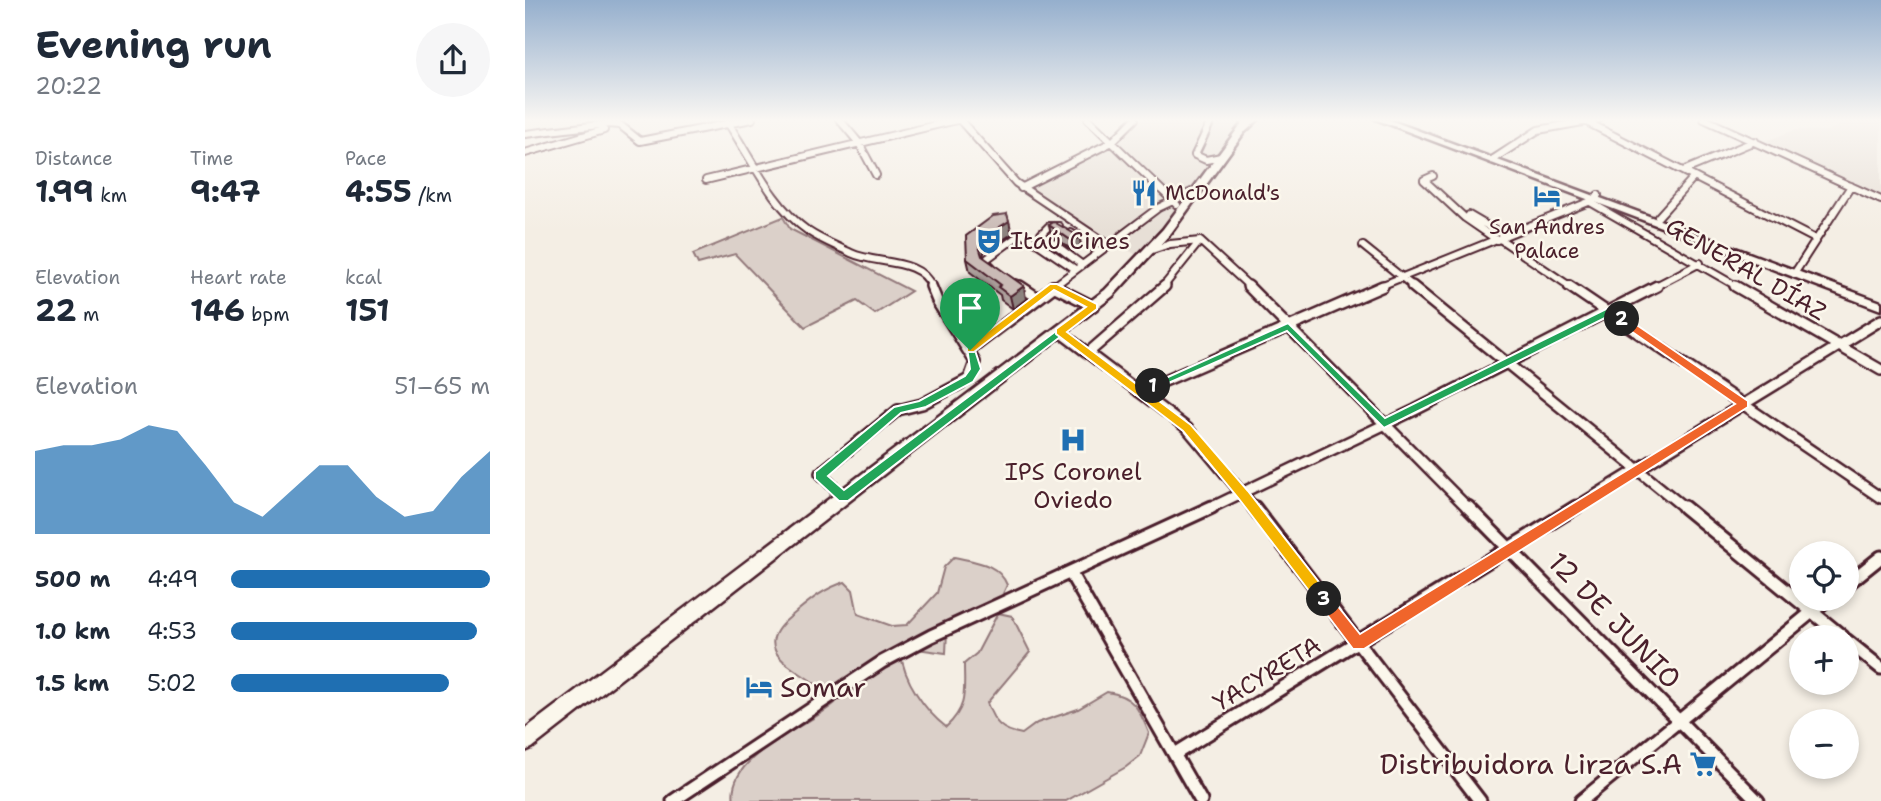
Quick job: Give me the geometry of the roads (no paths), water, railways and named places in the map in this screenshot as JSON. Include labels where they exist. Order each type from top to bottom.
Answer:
[{"type":"main road","points":[[1487,156],[1494,159]]},
{"type":"main road","points":[[1487,156],[1595,199],[1881,299]]},
{"type":"main road","points":[[525,741],[1093,306],[1152,250],[1178,207],[1198,189],[1220,157]]},
{"type":"main road","points":[[1595,199],[1658,218],[1881,306]]},
{"type":"street","points":[[750,156],[787,213],[808,231],[856,255],[913,268],[928,278],[938,303],[970,350],[975,369],[969,379],[922,404],[898,410],[820,473],[843,497]]},
{"type":"street","points":[[706,180],[804,156]]},
{"type":"street","points":[[866,156],[876,175]]},
{"type":"street","points":[[991,156],[1002,171],[1021,188],[1107,244]]},
{"type":"street","points":[[1021,188],[1084,156]]},
{"type":"street","points":[[1127,156],[1178,207]]},
{"type":"street","points":[[1198,156],[1206,160],[1220,157]]},
{"type":"street","points":[[1494,159],[1498,156]]},
{"type":"street","points":[[1655,156],[1815,239]]},
{"type":"street","points":[[1683,171],[1718,156]]},
{"type":"street","points":[[1788,156],[1881,200]]},
{"type":"street","points":[[1433,176],[1424,180],[1461,214],[1468,214],[1881,498]]},
{"type":"street","points":[[1658,218],[1694,177]]},
{"type":"street","points":[[1795,271],[1851,186]]},
{"type":"street","points":[[1139,392],[1400,278],[1595,199]]},
{"type":"street","name":"GENERAL DÍAZ","points":[[1595,199],[1881,370]]},
{"type":"street","points":[[970,350],[1107,244],[1159,208],[1178,207]]},
{"type":"street","points":[[1078,267],[1044,238],[1041,233],[1044,229],[1061,226],[1099,251]]},
{"type":"street","points":[[1038,298],[986,261],[1021,233],[1078,267]]},
{"type":"street","points":[[1152,250],[1170,244],[1200,241]]},
{"type":"street","points":[[1088,353],[1162,289],[1200,241]]},
{"type":"street","name":"12 DE JUNIO","points":[[1200,241],[1288,326],[1758,801]]},
{"type":"street","points":[[1363,247],[1828,625]]},
{"type":"street","points":[[673,801],[882,662],[930,636],[1244,495],[1700,263]]},
{"type":"street","points":[[1053,286],[1093,306]]},
{"type":"street","name":"YACYRETA","points":[[1175,754],[1639,472],[1881,320]]},
{"type":"street","points":[[1060,332],[1187,428],[1244,495],[1480,801]]},
{"type":"street","points":[[1859,575],[1881,557]]},
{"type":"street","points":[[1071,574],[1201,801]]},
{"type":"street","points":[[1581,801],[1812,612]]},
{"type":"street","points":[[1859,650],[1881,668]]},
{"type":"place","name":"McDonald's","points":[[1144,193]]},
{"type":"place","name":"San Andres Palace","points":[[1547,196]]},
{"type":"place","name":"Itaú Cines","points":[[989,241]]},
{"type":"place","name":"IPS Coronel Oviedo","points":[[1073,440]]},
{"type":"place","name":"Somar","points":[[759,687]]},
{"type":"place","name":"Distribuidora Lirza S.A","points":[[1703,764]]}]
